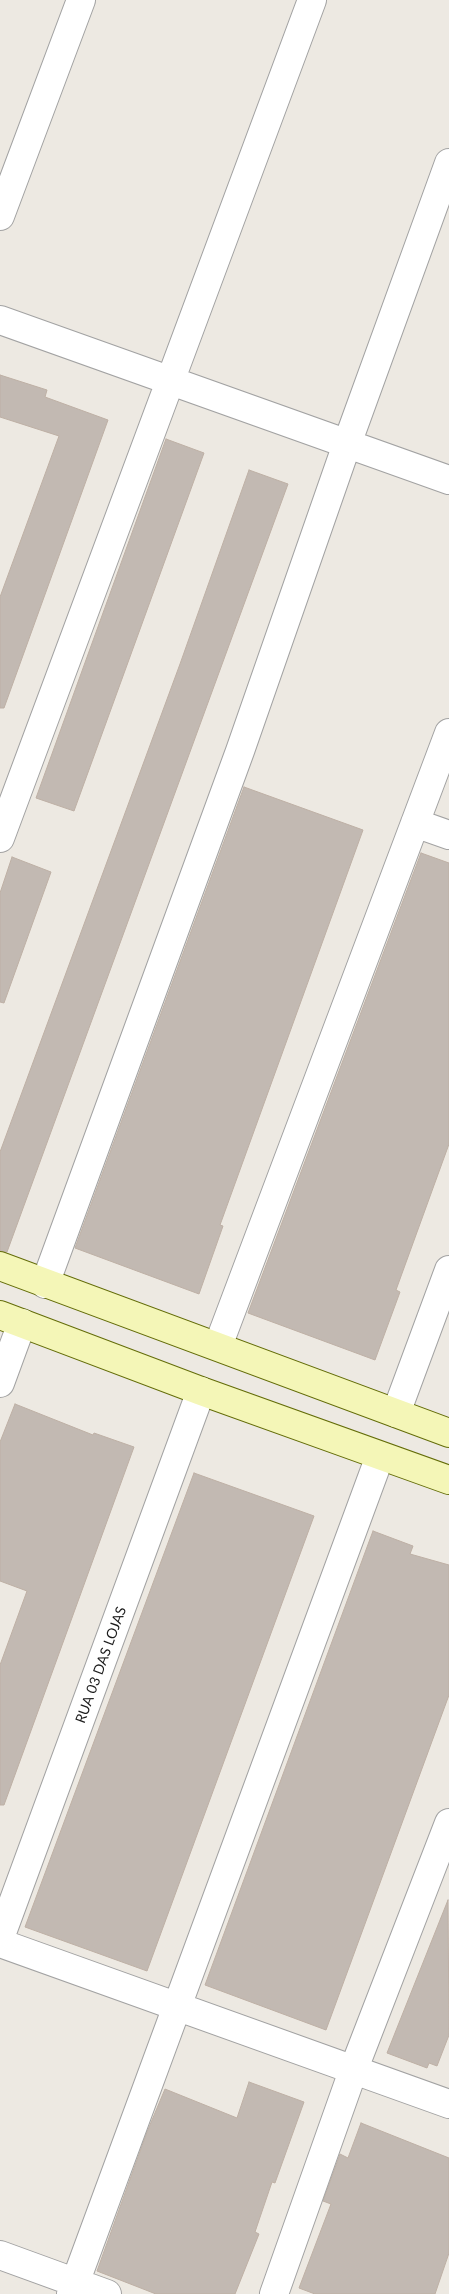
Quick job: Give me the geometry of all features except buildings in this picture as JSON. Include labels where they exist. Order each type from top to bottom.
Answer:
[{"type":"street","points":[[0,216],[81,0]]},
{"type":"street","points":[[0,838],[312,0]]},
{"type":"street","points":[[46,1284],[240,751],[347,444],[449,163]]},
{"type":"street","points":[[0,320],[449,480]]},
{"type":"street","points":[[218,1346],[449,733]]},
{"type":"street","points":[[415,823],[449,836]]},
{"type":"street","points":[[0,1266],[449,1432]]},
{"type":"street","points":[[396,1413],[449,1270]]},
{"type":"street","points":[[0,1383],[11,1319],[201,1391],[449,1480]]},
{"type":"street","name":"RUA 03 DAS LOJAS","points":[[0,1938],[201,1391]]},
{"type":"street","points":[[73,2288],[380,1456]]},
{"type":"street","points":[[274,2294],[353,2071],[449,1823]]},
{"type":"street","points":[[0,1943],[449,2104]]},
{"type":"street","points":[[0,2255],[73,2288],[107,2294]]}]
